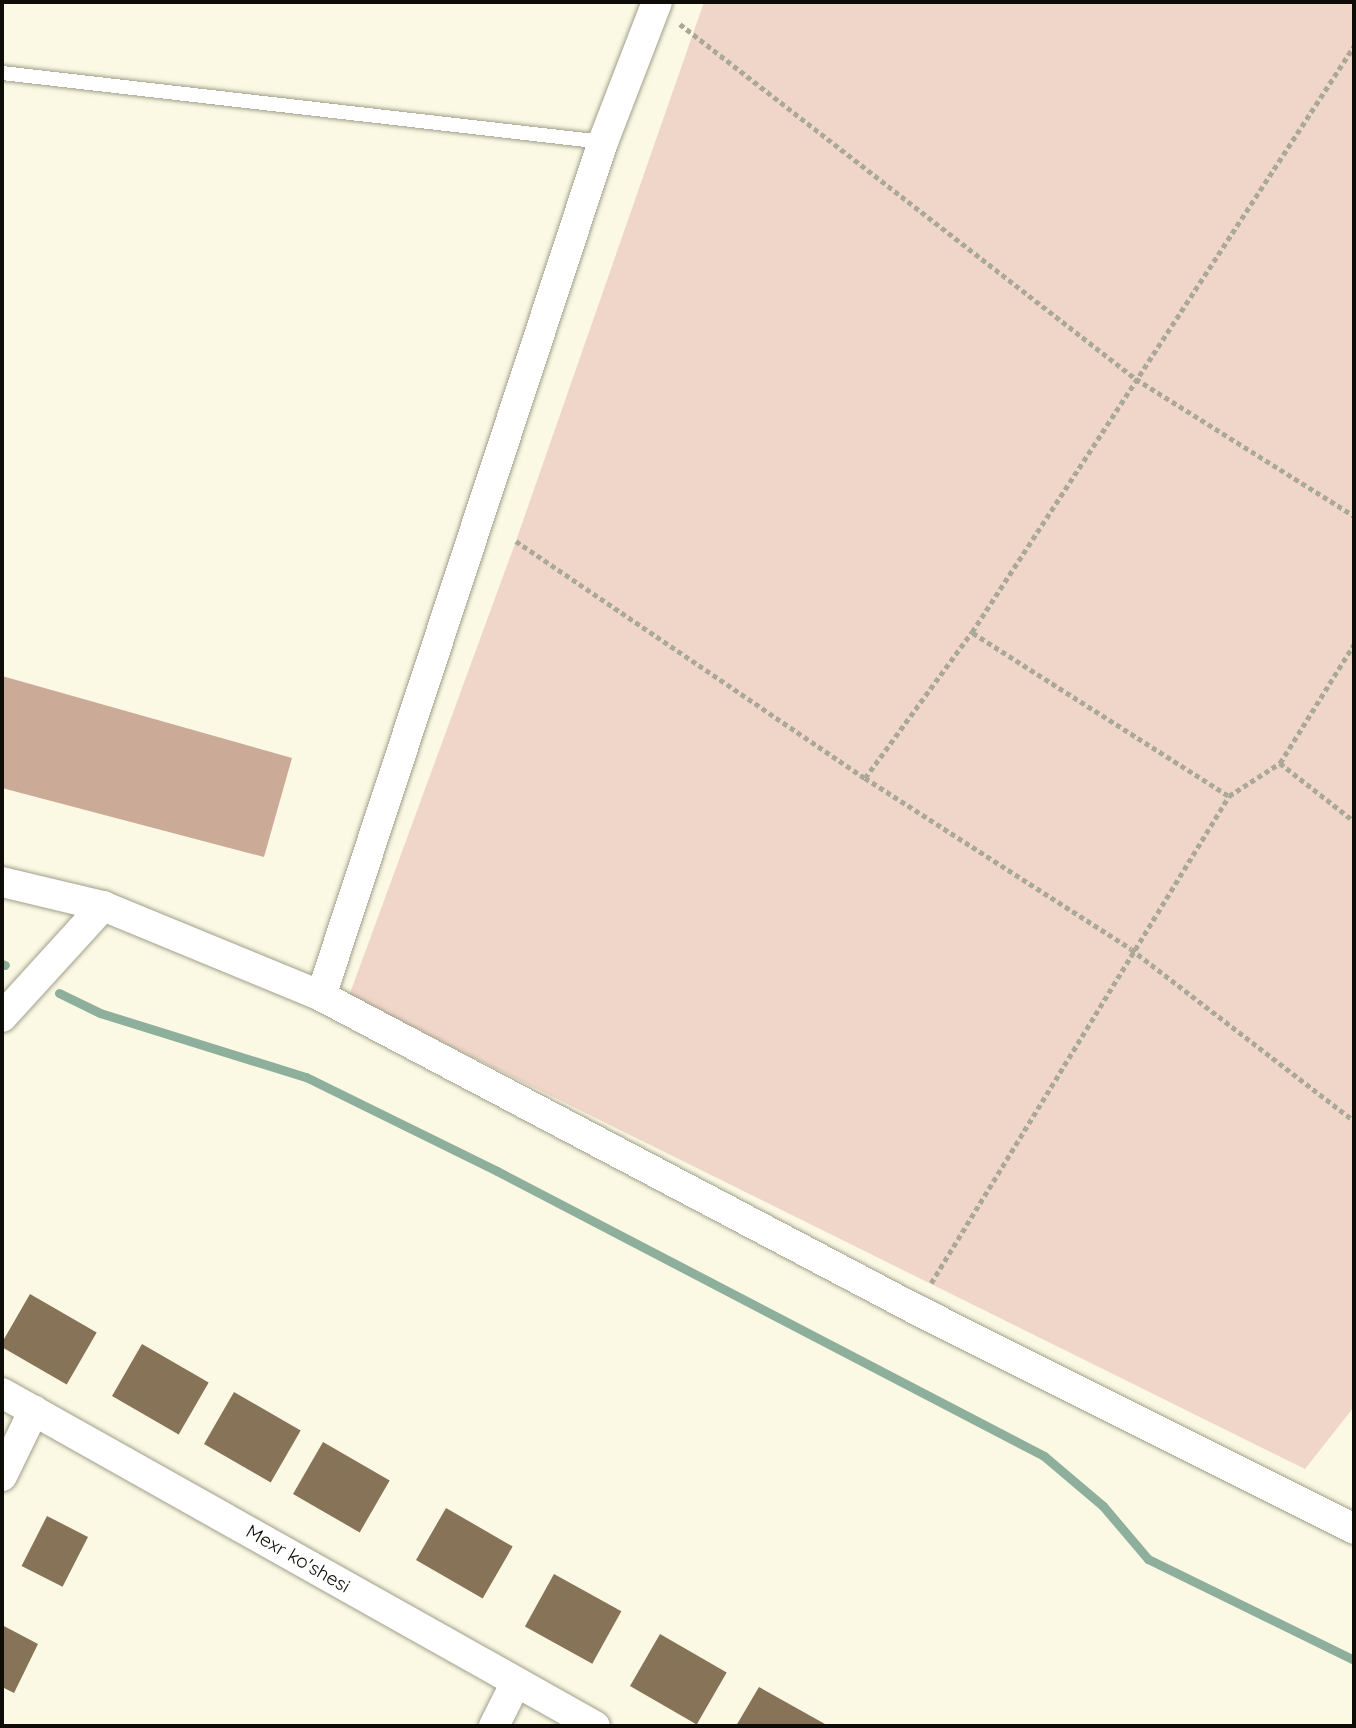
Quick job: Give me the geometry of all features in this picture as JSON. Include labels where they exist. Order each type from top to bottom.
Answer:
[{"type":"street","points":[[321,996],[603,142],[656,3]]},
{"type":"street","points":[[2,882],[103,906],[321,996],[915,1310],[1354,1529]]},
{"type":"street","points":[[2,1017],[103,906]]},
{"type":"street","name":"Mexr ko'shesi","points":[[2,1393],[595,1726]]},
{"type":"street","points":[[2,1476],[34,1410]]},
{"type":"street","points":[[494,1726],[516,1682]]},
{"type":"lane","points":[[2,73],[603,142]]},
{"type":"path","points":[[656,3],[1136,379],[1354,516]]},
{"type":"path","points":[[865,778],[972,632],[1354,46]]},
{"type":"path","points":[[516,541],[865,778],[1131,949],[1354,1121]]},
{"type":"path","points":[[972,632],[1228,796]]},
{"type":"path","points":[[915,1310],[1131,949],[1228,796],[1280,763],[1354,644]]},
{"type":"path","points":[[1280,763],[1354,821]]},
{"type":"shaded area","points":[[704,2],[1354,2],[1354,1407],[1305,1469],[349,996],[516,541]]},
{"type":"shaded area","points":[[2,676],[292,758],[264,857],[2,788]]},
{"type":"building","points":[[30,1294],[97,1332],[67,1384],[2,1347],[2,1342]]},
{"type":"building","points":[[142,1344],[209,1382],[179,1434],[112,1396]]},
{"type":"building","points":[[234,1392],[301,1430],[271,1482],[204,1444]]},
{"type":"building","points":[[323,1442],[390,1480],[360,1532],[293,1494]]},
{"type":"building","points":[[446,1508],[513,1546],[483,1598],[416,1560]]},
{"type":"building","points":[[47,1516],[88,1537],[63,1587],[22,1566]]},
{"type":"building","points":[[554,1574],[621,1611],[592,1664],[525,1626]]},
{"type":"building","points":[[2,1625],[38,1644],[14,1693],[2,1687]]},
{"type":"building","points":[[660,1634],[727,1672],[697,1724],[630,1686]]},
{"type":"building","points":[[759,1687],[825,1724],[824,1726],[736,1726]]},
{"type":"waterway","points":[[59,993],[100,1013],[306,1077],[497,1171],[1044,1456],[1103,1506],[1148,1559],[1354,1660]]}]
